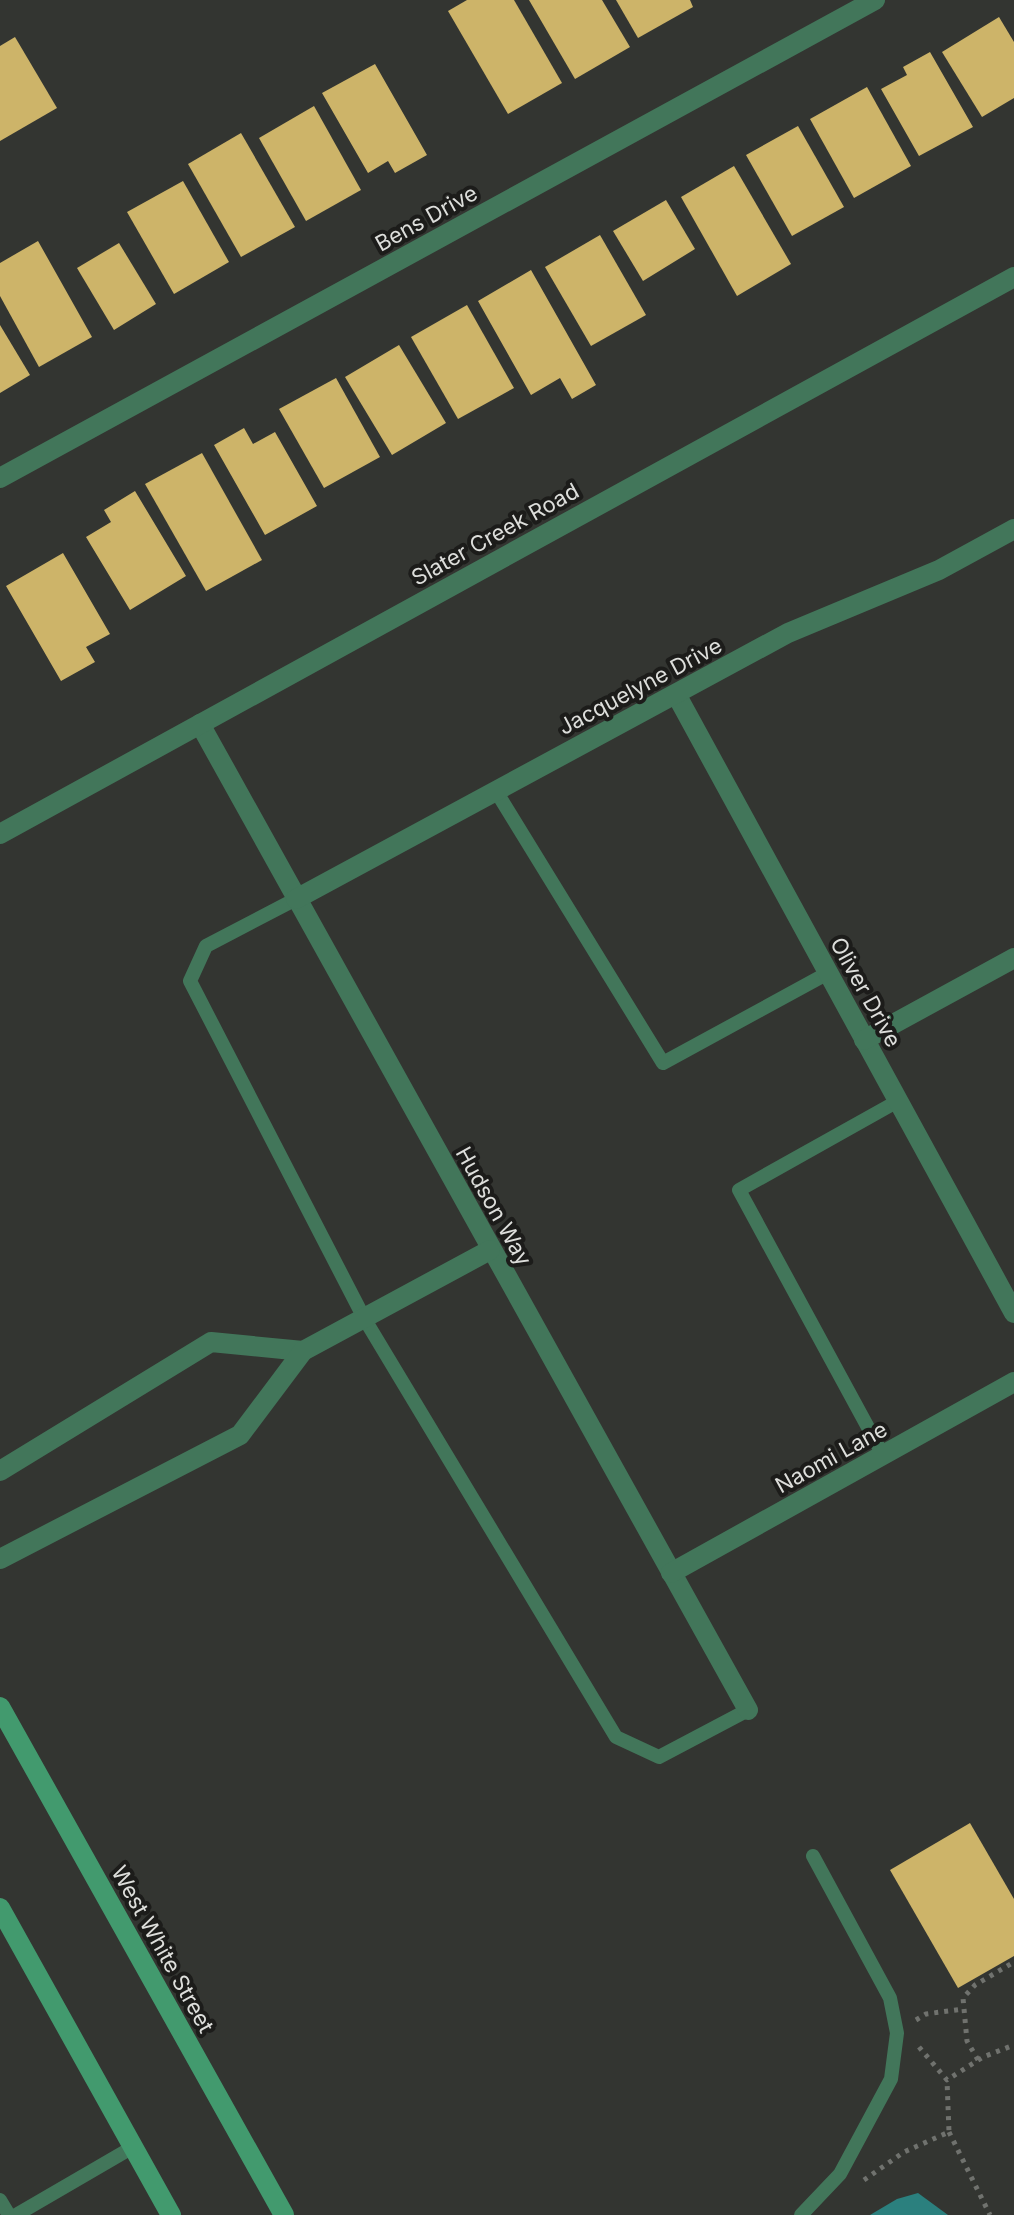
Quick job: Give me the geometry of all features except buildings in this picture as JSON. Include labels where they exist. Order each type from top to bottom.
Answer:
[{"type":"main road","name":"West White Street","points":[[0,1707],[284,2215]]},
{"type":"main road","points":[[0,1908],[171,2215]]},
{"type":"street","name":"Bens Drive","points":[[0,478],[875,0]]},
{"type":"street","name":"Slater Creek Road","points":[[0,834],[1014,277]]},
{"type":"street","name":"Jacquelyne Drive","points":[[296,899],[788,633],[939,570],[1014,529]]},
{"type":"street","name":"Oliver Drive","points":[[676,694],[1014,1313]]},
{"type":"street","name":"Hudson Way","points":[[200,724],[748,1710]]},
{"type":"street","points":[[864,1040],[1014,958]]},
{"type":"street","points":[[0,1559],[240,1435],[303,1351],[490,1250]]},
{"type":"street","points":[[0,1471],[211,1342],[303,1351]]},
{"type":"street","name":"Naomi Lane","points":[[671,1573],[1014,1382]]},
{"type":"lane","points":[[496,791],[663,1063],[828,973]]},
{"type":"lane","points":[[296,899],[206,946],[190,981],[364,1318],[616,1737],[659,1757],[748,1710]]},
{"type":"lane","points":[[883,1455],[739,1190],[898,1101]]},
{"type":"lane","points":[[801,2215],[840,2174],[891,2079],[897,2033],[890,1998],[813,1856]]},
{"type":"lane","points":[[16,2215],[133,2147]]},
{"type":"lane","points":[[0,2200],[9,2215]]},
{"type":"path","points":[[978,2060],[967,2041],[963,1998],[975,1985],[1014,1962]]},
{"type":"path","points":[[963,2009],[926,2014],[897,2033],[917,2044],[947,2080],[949,2132],[990,2215]]},
{"type":"path","points":[[947,2080],[978,2060],[1014,2045]]},
{"type":"path","points":[[855,2187],[904,2152],[949,2132]]},
{"type":"water","points":[[918,2193],[948,2215],[870,2215],[897,2199]]}]
